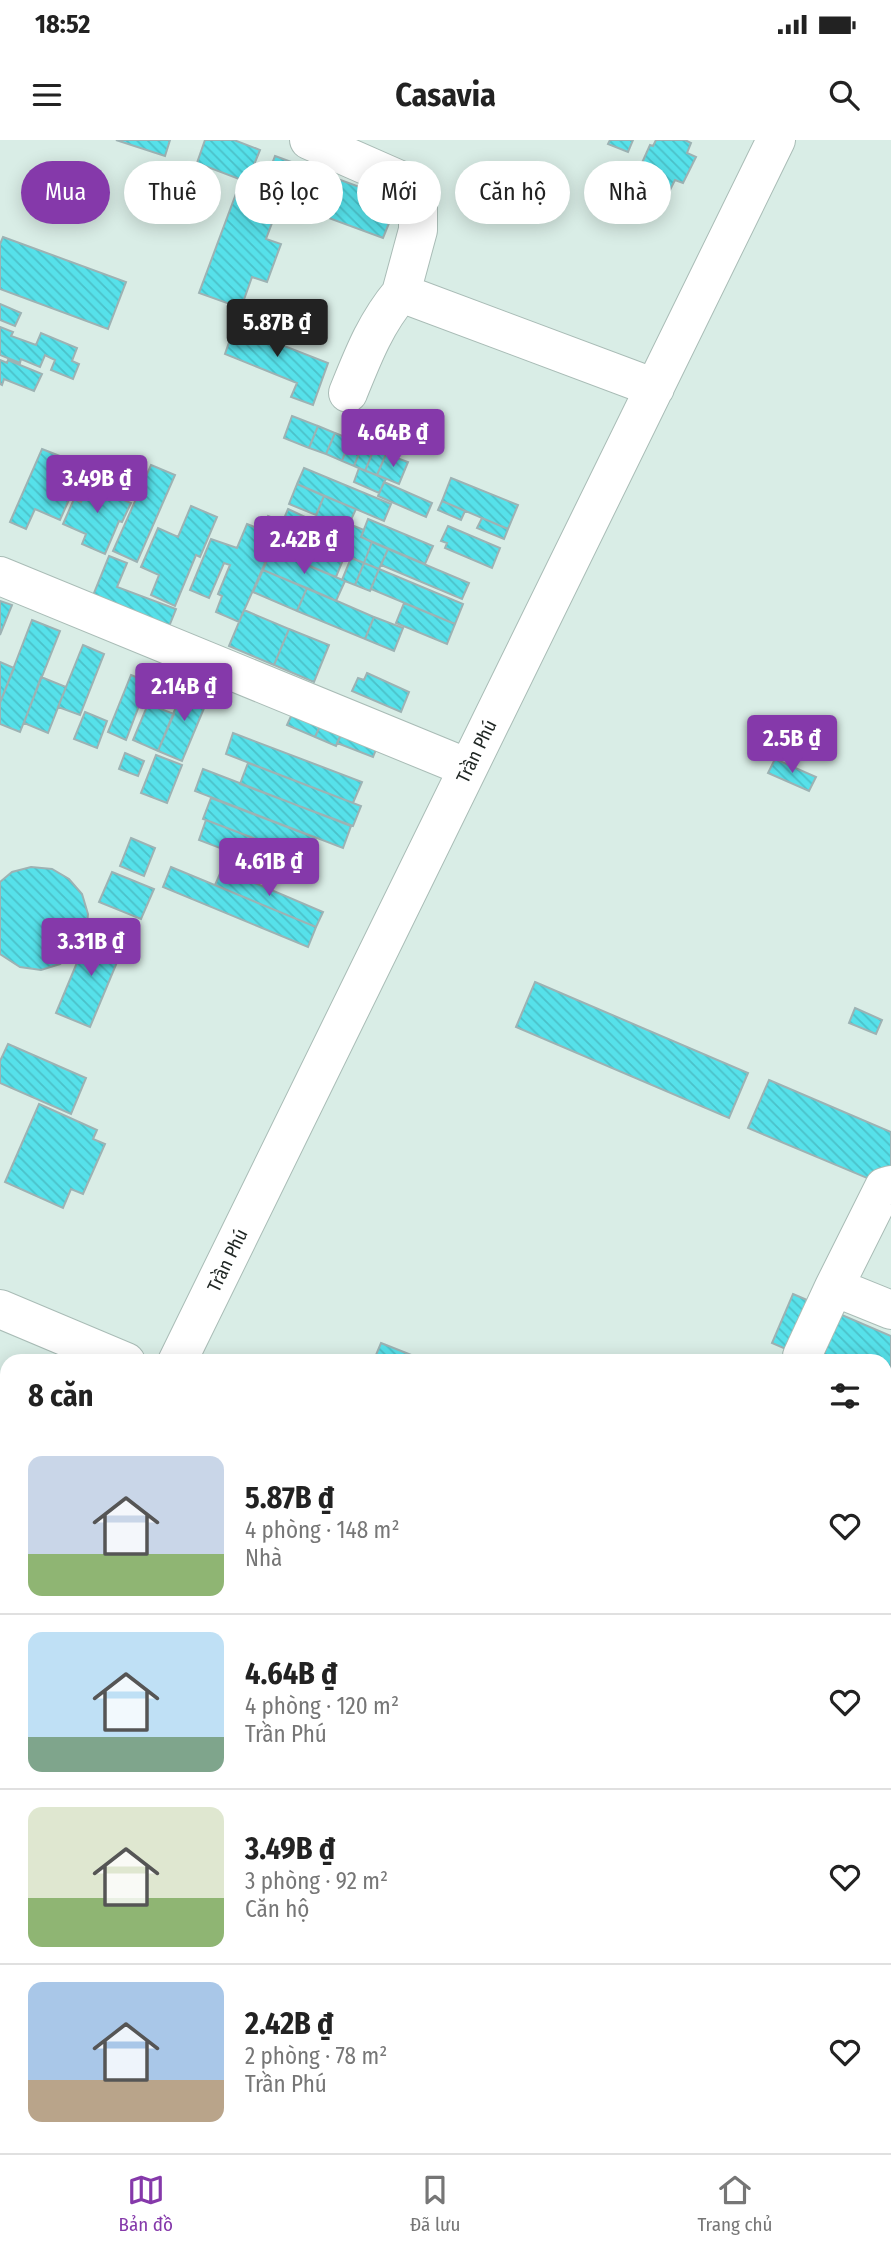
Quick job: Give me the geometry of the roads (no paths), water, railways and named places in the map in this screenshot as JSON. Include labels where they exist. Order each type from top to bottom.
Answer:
[{"type":"street","points":[[309,140],[402,181],[418,197],[418,230],[401,293],[383,314],[369,340],[348,393]]},
{"type":"street","name":"Trần Phú","points":[[181,1354],[776,140]]},
{"type":"street","points":[[401,293],[654,388]]},
{"type":"street","points":[[0,576],[468,768]]},
{"type":"street","points":[[803,1354],[884,1187],[891,1185]]},
{"type":"street","points":[[834,1287],[891,1310]]},
{"type":"street","points":[[0,1309],[107,1354]]}]
